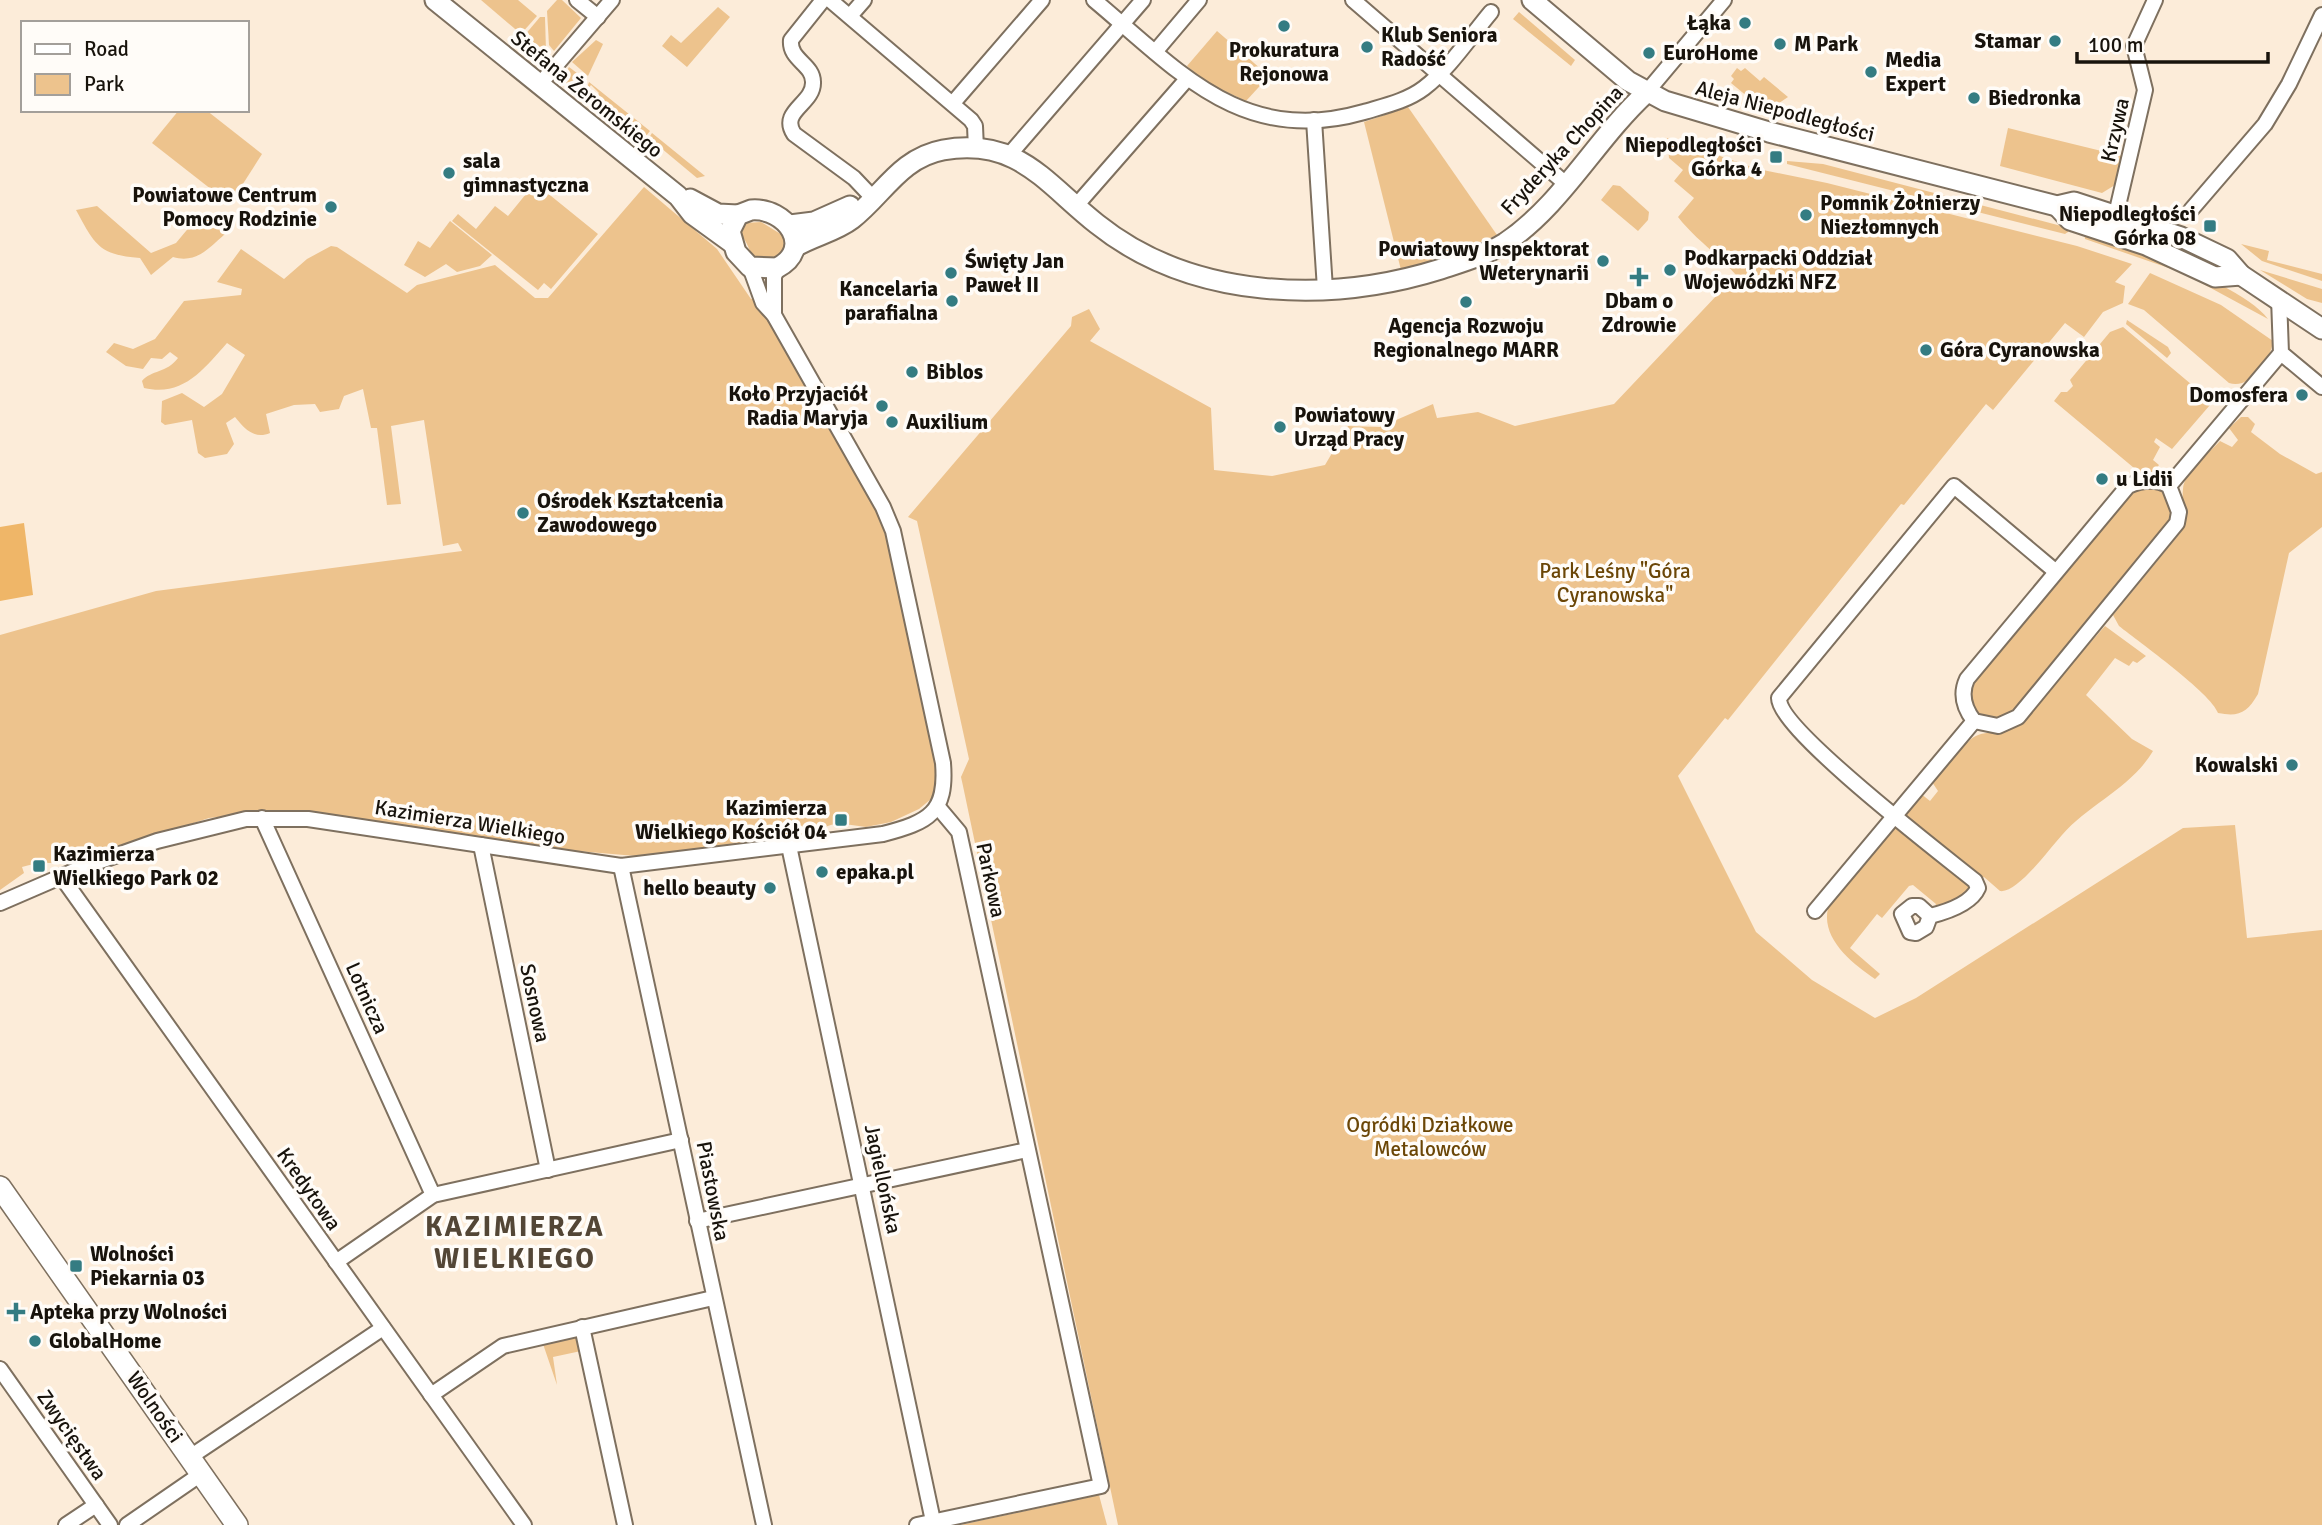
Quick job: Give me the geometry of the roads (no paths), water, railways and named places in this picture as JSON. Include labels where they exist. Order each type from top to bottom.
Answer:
[{"type":"main road","name":"Wolności","points":[[0,1187],[237,1525]]},
{"type":"street","name":"Stefana Żeromskiego","points":[[435,0],[678,197],[692,214],[732,243]]},
{"type":"street","points":[[577,0],[598,17]]},
{"type":"street","points":[[540,84],[612,0]]},
{"type":"street","points":[[823,0],[791,40],[792,54],[812,75],[813,82],[808,96],[792,114],[790,125],[794,134],[854,178],[869,199]]},
{"type":"street","points":[[830,0],[953,103],[975,126],[976,149]]},
{"type":"street","points":[[850,16],[864,0]]},
{"type":"street","points":[[953,103],[1042,0]]},
{"type":"street","points":[[1094,0],[1206,93],[1246,111],[1314,121],[1346,117],[1408,97],[1438,75],[1491,12]]},
{"type":"street","points":[[795,247],[849,221],[869,199],[919,157],[943,150],[976,149],[1010,154],[1143,0]]},
{"type":"street","points":[[1155,52],[1199,0]]},
{"type":"street","points":[[1353,0],[1566,184]]},
{"type":"street","name":"Aleja Niepodległości","points":[[1532,0],[1615,71],[1646,93],[1715,118],[2057,206],[2074,202],[2114,223],[2216,253],[2227,259],[2241,275],[2321,325]]},
{"type":"street","points":[[1646,93],[1724,0]]},
{"type":"street","name":"Krzywa","points":[[2114,223],[2146,90],[2134,46],[2155,0]]},
{"type":"street","points":[[2191,210],[2265,124],[2289,84],[2322,16]]},
{"type":"street","points":[[1075,207],[1187,79]]},
{"type":"street","name":"Fryderyka Chopina","points":[[1010,154],[1075,207],[1134,248],[1184,271],[1253,287],[1325,289],[1412,277],[1483,254],[1522,229],[1566,184],[1621,117],[1646,93]]},
{"type":"street","points":[[1314,121],[1325,289]]},
{"type":"street","name":"Stefana Żeromskiego","points":[[678,197],[718,214],[738,215]]},
{"type":"street","points":[[869,199],[814,222],[790,225],[769,211],[751,210],[738,215],[730,231],[732,243],[742,261],[750,267],[764,303],[883,507],[893,531],[943,763],[945,788],[938,807]]},
{"type":"street","points":[[750,267],[777,268],[789,260],[795,247],[790,225]]},
{"type":"street","points":[[774,316],[774,277],[777,268]]},
{"type":"street","points":[[2169,486],[2281,353],[2279,298]]},
{"type":"street","points":[[2281,353],[2322,387]]},
{"type":"street","points":[[2145,481],[2162,481],[2169,486],[2179,512],[2177,523],[2103,617],[2018,718],[1998,726],[1974,721],[1965,706],[1963,692],[1967,679],[2055,571],[2128,486],[2145,481]]},
{"type":"street","points":[[1930,916],[1969,899],[1977,892],[1977,885],[1815,748],[1783,714],[1779,698],[1954,486],[2055,571]]},
{"type":"street","points":[[1815,911],[1974,721]]},
{"type":"street","name":"Kazimierza Wielkiego","points":[[0,903],[61,876],[202,828],[262,818],[308,819],[621,866],[789,846],[905,828],[929,816],[938,807]]},
{"type":"street","name":"Parkowa","points":[[933,1521],[1101,1486],[959,832],[938,807]]},
{"type":"street","name":"Lotnicza","points":[[262,818],[433,1195]]},
{"type":"street","name":"Sosnowa","points":[[481,845],[548,1170]]},
{"type":"street","name":"Jagiellońska","points":[[789,846],[933,1521]]},
{"type":"street","name":"Piastowska","points":[[621,866],[764,1525]]},
{"type":"street","name":"Kredytowa","points":[[61,876],[524,1525]]},
{"type":"street","points":[[336,1262],[433,1195],[681,1140]]},
{"type":"street","points":[[697,1221],[1027,1150]]},
{"type":"street","points":[[431,1395],[503,1346],[713,1298]]},
{"type":"street","points":[[582,1327],[625,1525]]},
{"type":"street","points":[[127,1525],[195,1465],[383,1328]]},
{"type":"street","name":"Zwycięstwa","points":[[0,1369],[110,1525]]},
{"type":"street","points":[[66,1525],[96,1505]]},
{"type":"street","points":[[917,1525],[933,1521]]},
{"type":"place","name":"Łąka","points":[[1745,23]]},
{"type":"place","name":"Prokuratura Rejonowa","points":[[1284,26]]},
{"type":"place","name":"Stamar","points":[[2055,41]]},
{"type":"place","name":"M Park","points":[[1780,44]]},
{"type":"place","name":"Klub Seniora Radość","points":[[1367,47]]},
{"type":"place","name":"EuroHome","points":[[1649,53]]},
{"type":"place","name":"Media Expert","points":[[1871,72]]},
{"type":"place","name":"Biedronka","points":[[1974,98]]},
{"type":"place","name":"Niepodległości Górka 4","points":[[1776,157]]},
{"type":"place","name":"sala gimnastyczna","points":[[449,173]]},
{"type":"place","name":"Powiatowe Centrum Pomocy Rodzinie","points":[[331,207]]},
{"type":"place","name":"Pomnik Żołnierzy Niezłomnych","points":[[1806,215]]},
{"type":"place","name":"Niepodległości Górka 08","points":[[2210,226]]},
{"type":"place","name":"Powiatowy Inspektorat Weterynarii","points":[[1603,261]]},
{"type":"place","name":"Podkarpacki Oddział Wojewódzki NFZ","points":[[1670,270]]},
{"type":"place","name":"Święty Jan Paweł II","points":[[951,273]]},
{"type":"place","name":"Dbam o Zdrowie","points":[[1639,277]]},
{"type":"place","name":"Kancelaria parafialna","points":[[952,301]]},
{"type":"place","name":"Agencja Rozwoju Regionalnego MARR","points":[[1466,302]]},
{"type":"place","name":"Góra Cyranowska","points":[[1926,350]]},
{"type":"place","name":"Biblos","points":[[912,372]]},
{"type":"place","name":"Domosfera","points":[[2302,395]]},
{"type":"place","name":"Koło Przyjaciół Radia Maryja","points":[[882,406]]},
{"type":"place","name":"Auxilium","points":[[892,422]]},
{"type":"place","name":"Powiatowy Urząd Pracy","points":[[1280,427]]},
{"type":"place","name":"u Lidii","points":[[2102,479]]},
{"type":"place","name":"Ośrodek Kształcenia Zawodowego","points":[[523,513]]},
{"type":"place","name":"Kowalski","points":[[2292,765]]},
{"type":"place","name":"Kazimierza Wielkiego Kościół 04","points":[[841,820]]},
{"type":"place","name":"Kazimierza Wielkiego Park 02","points":[[39,866]]},
{"type":"place","name":"epaka.pl","points":[[822,872]]},
{"type":"place","name":"hello beauty","points":[[770,888]]},
{"type":"place","name":"Wolności Piekarnia 03","points":[[76,1266]]},
{"type":"place","name":"Apteka przy Wolności","points":[[16,1312]]},
{"type":"place","name":"GlobalHome","points":[[35,1341]]},
{"type":"district","name":"KAZIMIERZA WIELKIEGO","points":[[515,1242]]},
{"type":"park label","name":"Park Leśny \"Góra Cyranowska\"","points":[[1615,583]]},
{"type":"park label","name":"Ogródki Działkowe Metalowców","points":[[1430,1137]]}]
